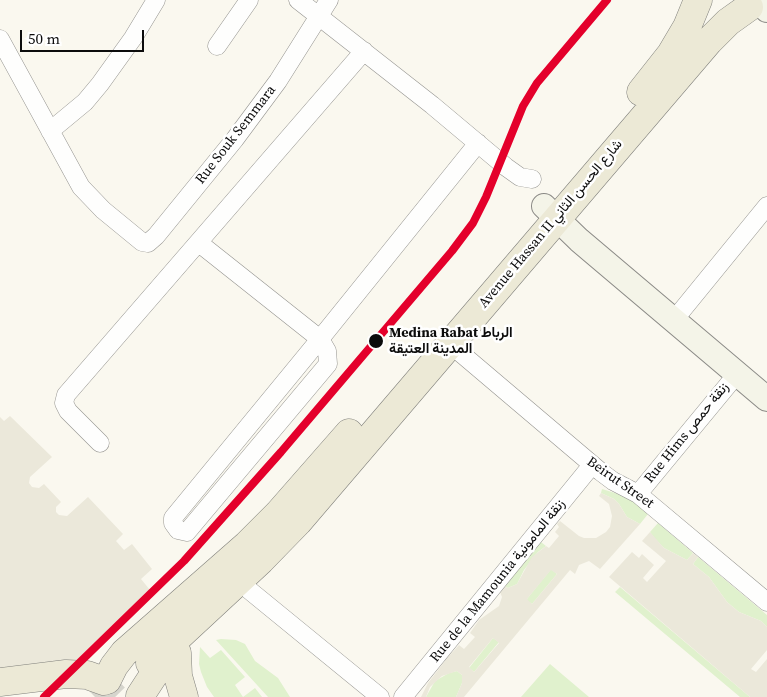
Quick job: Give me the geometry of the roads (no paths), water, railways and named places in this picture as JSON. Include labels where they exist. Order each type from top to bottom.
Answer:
[{"type":"main road","points":[[661,68],[676,16],[678,0]]},
{"type":"main road","name":"Avenue Hassan II شارع الحسن الثاني","points":[[382,412],[450,344],[661,68],[687,27],[698,0]]},
{"type":"main road","points":[[716,0],[730,7],[737,8],[761,4]]},
{"type":"main road","name":"Avenue Hassan II شارع الحسن الثاني","points":[[146,658],[242,579],[280,541],[382,412],[551,212],[728,22],[761,4]]},
{"type":"main road","points":[[551,212],[579,240],[767,399]]},
{"type":"main road","points":[[382,412],[380,442],[280,562],[155,673],[140,697],[134,686],[124,680],[100,686],[124,653],[247,545],[278,514],[360,421],[382,412]]},
{"type":"main road","points":[[177,653],[178,676],[184,697]]},
{"type":"main road","points":[[0,682],[66,674],[87,675],[100,686]]},
{"type":"street","points":[[0,39],[50,131],[85,102],[100,84],[133,38],[156,0]]},
{"type":"street","points":[[217,46],[248,0]]},
{"type":"street","points":[[298,0],[520,177],[532,179]]},
{"type":"street","name":"Rue Souk Semmara","points":[[50,131],[81,187],[103,210],[142,242],[148,243],[156,236],[235,139],[278,81],[329,0]]},
{"type":"street","points":[[100,443],[68,411],[64,403],[66,395],[364,51]]},
{"type":"street","points":[[199,243],[320,339],[327,351],[328,364],[187,532],[178,530],[172,523],[172,518],[320,339],[478,143]]},
{"type":"street","points":[[674,320],[767,206]]},
{"type":"street","name":"Beirut Street","points":[[450,344],[592,465],[613,481],[638,494],[767,602]]},
{"type":"street","name":"Rue Hims زنقة حمص","points":[[638,494],[736,374]]},
{"type":"street","name":"Rue de la Mamounia زنقة المامونية","points":[[403,697],[592,465]]},
{"type":"street","points":[[249,590],[380,697]]},
{"type":"tunnel","points":[[95,697],[125,668]]},
{"type":"place","name":"Medina Rabat الرباط المدينة العتيقة","points":[[376,341]]}]
